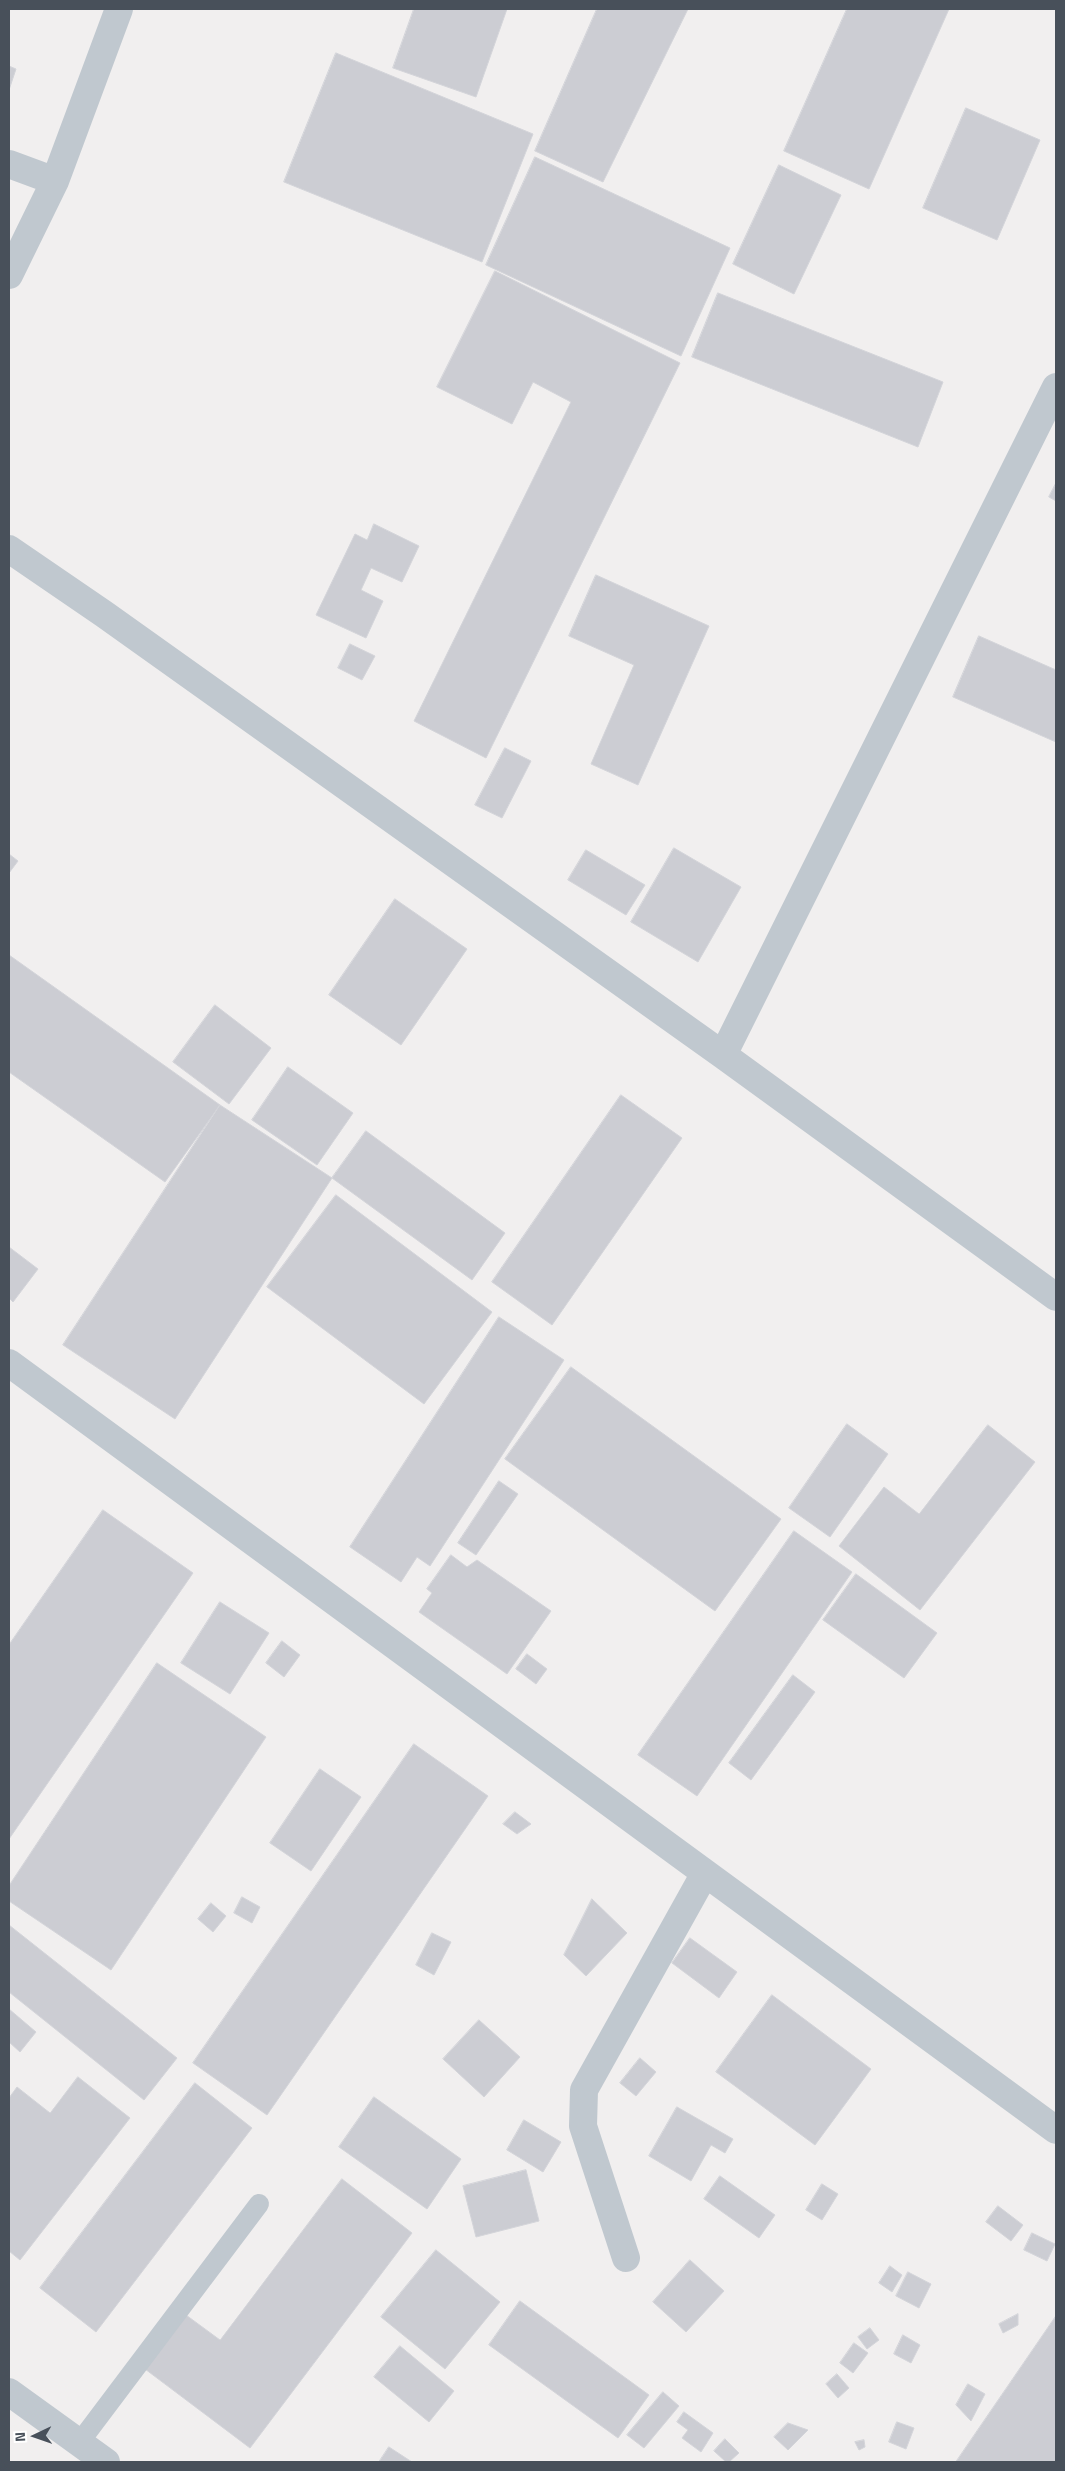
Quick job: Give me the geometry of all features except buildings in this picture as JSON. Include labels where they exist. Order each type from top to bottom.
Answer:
[{"type":"street","points":[[9,275],[55,181],[119,9]]},
{"type":"street","points":[[9,164],[55,181]]},
{"type":"street","points":[[723,1055],[1056,387]]},
{"type":"street","points":[[9,549],[104,614],[723,1055],[1056,1297]]},
{"type":"street","points":[[9,1363],[1056,2130]]},
{"type":"street","points":[[626,2258],[583,2126],[584,2090],[705,1873]]},
{"type":"street","points":[[9,2392],[106,2462]]},
{"type":"lane","points":[[80,2443],[259,2204]]}]
